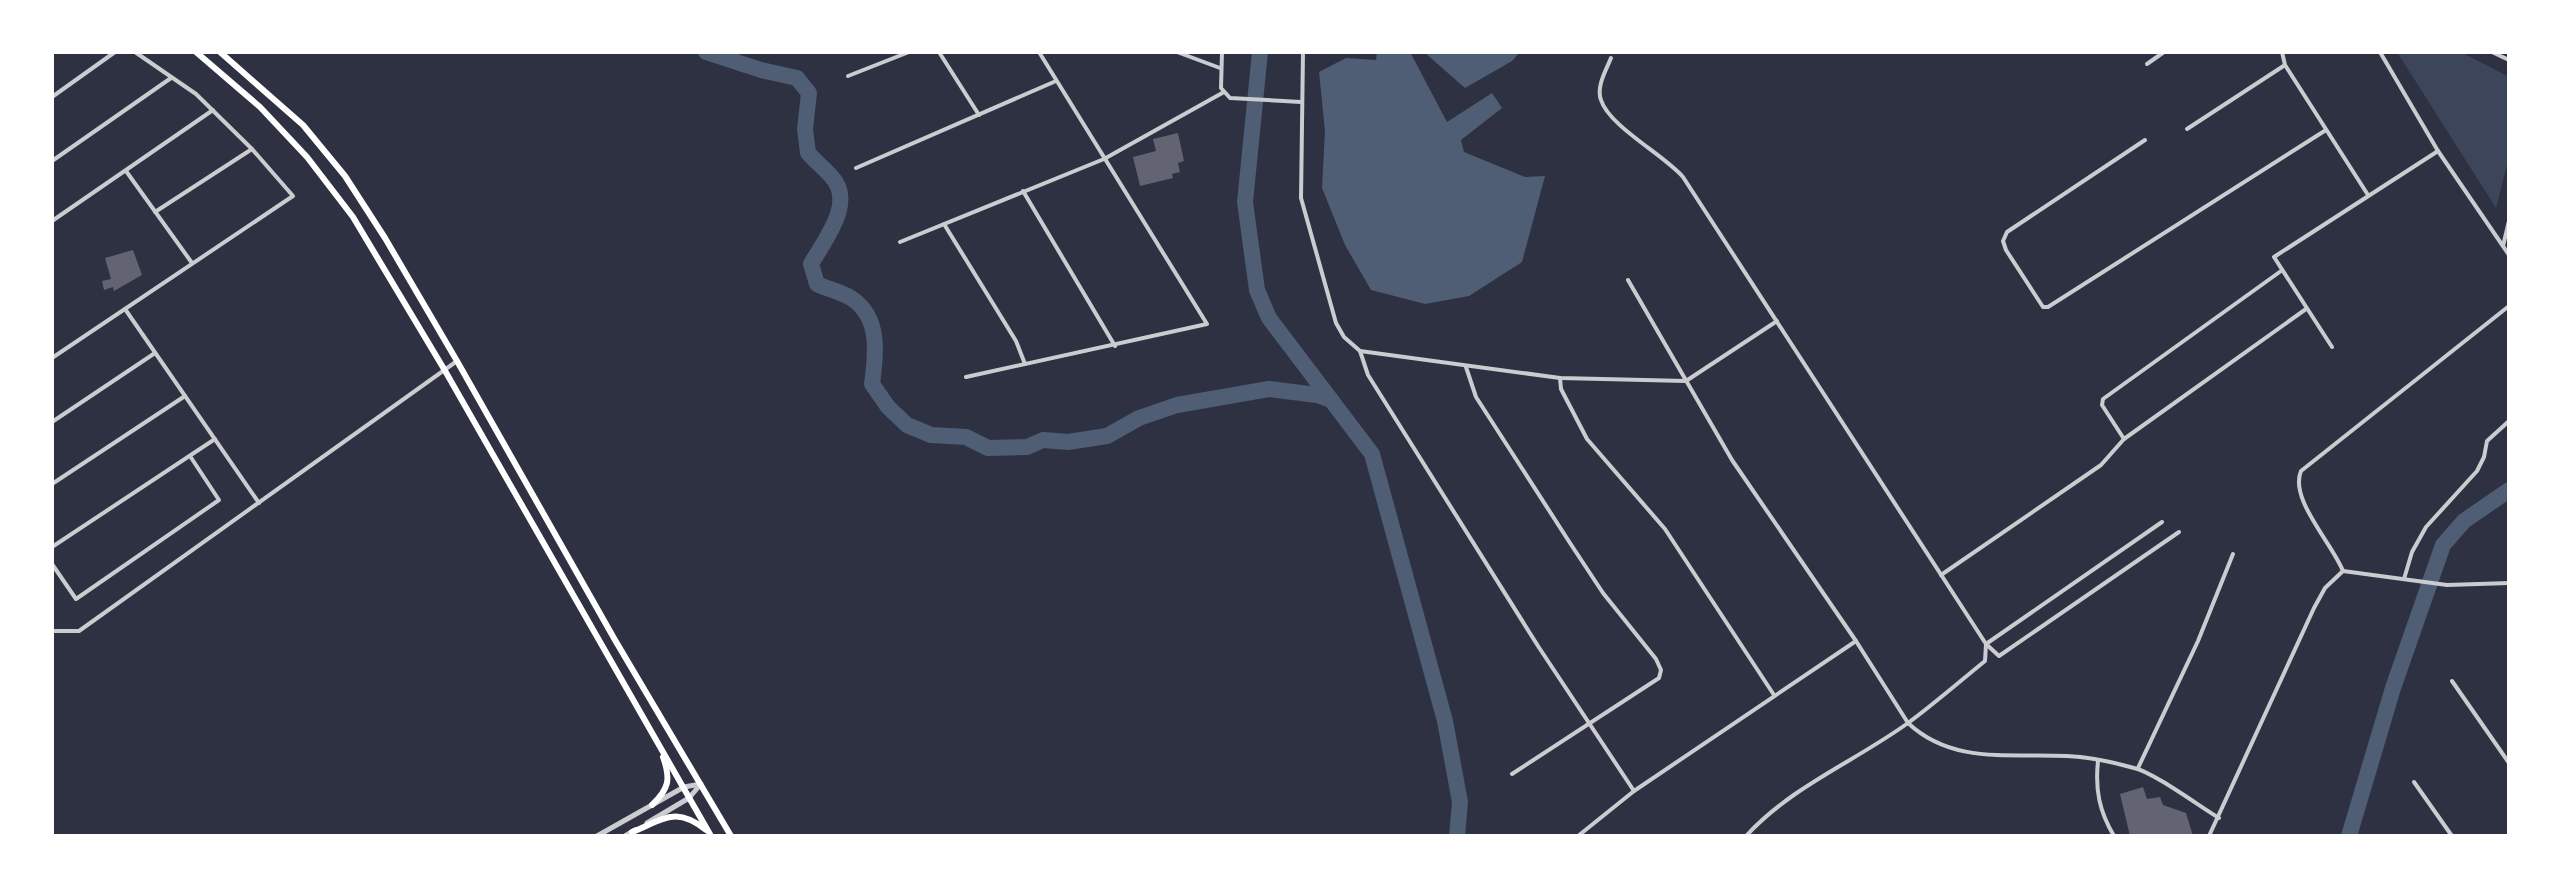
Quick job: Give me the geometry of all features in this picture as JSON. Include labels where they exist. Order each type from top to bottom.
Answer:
[{"type":"main road","points":[[196,52],[260,107],[331,187],[353,217],[444,369],[710,834]]},
{"type":"main road","points":[[220,52],[303,125],[345,176],[457,361],[615,640],[731,836]]},
{"type":"main road","points":[[652,805],[668,788],[670,778],[658,742]]},
{"type":"main road","points":[[628,834],[663,819],[682,815],[694,820],[710,834]]},
{"type":"street","points":[[52,97],[115,52]]},
{"type":"street","points":[[52,358],[293,196],[213,110],[135,52]]},
{"type":"street","points":[[848,76],[909,52]]},
{"type":"street","points":[[939,52],[979,115]]},
{"type":"street","points":[[966,377],[1207,324],[1039,52]]},
{"type":"street","points":[[1177,52],[1220,68]]},
{"type":"street","points":[[1222,52],[1220,68],[1224,92]]},
{"type":"street","points":[[1303,52],[1300,181],[1304,212],[1336,323],[1344,337],[1360,351],[1368,375],[1546,659],[1634,791]]},
{"type":"street","points":[[2147,64],[2164,52]]},
{"type":"street","points":[[2282,52],[2285,65],[2368,195]]},
{"type":"street","points":[[2380,52],[2438,151],[2509,255]]},
{"type":"street","points":[[2492,52],[2509,60]]},
{"type":"street","points":[[1611,58],[1601,81],[1600,100],[1614,120],[1675,167],[1683,177],[1986,644],[1999,656],[2179,532]]},
{"type":"street","points":[[2187,129],[2285,65]]},
{"type":"street","points":[[52,161],[172,77]]},
{"type":"street","points":[[856,168],[1056,81]]},
{"type":"street","points":[[1224,92],[1236,99],[1301,102]]},
{"type":"street","points":[[900,242],[1104,159],[1224,92]]},
{"type":"street","points":[[52,221],[213,110]]},
{"type":"street","points":[[2145,140],[2007,232],[2003,241],[2006,250],[2043,307],[2326,130]]},
{"type":"street","points":[[155,212],[252,149]]},
{"type":"street","points":[[2332,347],[2274,257],[2438,151]]},
{"type":"street","points":[[126,171],[192,263]]},
{"type":"street","points":[[1023,191],[1115,346]]},
{"type":"street","points":[[2503,246],[2509,221]]},
{"type":"street","points":[[944,224],[1016,341],[1025,364]]},
{"type":"street","points":[[2124,439],[2102,405],[2103,399],[2281,271]]},
{"type":"street","points":[[1628,280],[1732,460],[1908,723],[1934,743],[1970,754],[2069,755],[2138,768],[2219,818]]},
{"type":"street","points":[[2343,571],[2330,544],[2301,501],[2298,488],[2301,471],[2509,306]]},
{"type":"street","points":[[125,309],[259,503]]},
{"type":"street","points":[[1941,575],[2099,467],[2124,439],[2306,309]]},
{"type":"street","points":[[1360,351],[1560,378],[1686,381],[1777,321]]},
{"type":"street","points":[[52,422],[155,353]]},
{"type":"street","points":[[52,631],[79,631],[457,361]]},
{"type":"street","points":[[1466,366],[1476,397],[1603,593],[1656,659],[1661,670],[1659,678],[1512,774]]},
{"type":"street","points":[[1560,378],[1561,389],[1587,439],[1665,529],[1774,695]]},
{"type":"street","points":[[52,484],[185,396]]},
{"type":"street","points":[[2404,579],[2412,552],[2426,527],[2477,471],[2487,441],[2509,421]]},
{"type":"street","points":[[52,547],[215,439]]},
{"type":"street","points":[[52,564],[76,599],[219,500],[190,456]]},
{"type":"street","points":[[1986,644],[2162,522]]},
{"type":"street","points":[[2138,768],[2198,641],[2233,554]]},
{"type":"street","points":[[2343,571],[2447,585],[2509,583]]},
{"type":"street","points":[[2209,836],[2314,608],[2325,588],[2343,571]]},
{"type":"street","points":[[1578,836],[1634,791],[1856,641]]},
{"type":"street","points":[[1746,836],[1813,780],[1908,723],[1985,661],[1986,644]]},
{"type":"street","points":[[2452,681],[2509,763]]},
{"type":"street","points":[[2098,761],[2096,786],[2103,818],[2114,836]]},
{"type":"street","points":[[2414,782],[2452,836]]},
{"type":"street","points":[[597,836],[684,787],[701,784]]},
{"type":"street","points":[[628,834],[689,798],[701,784]]},
{"type":"shaded area","points":[[1377,52],[1410,52],[1447,122],[1492,93],[1502,108],[1461,140],[1464,152],[1525,177],[1545,176],[1522,262],[1469,296],[1425,304],[1371,290],[1345,245],[1322,188],[1325,131],[1319,72],[1346,58],[1376,60]]},
{"type":"shaded area","points":[[1424,52],[1520,52],[1512,61],[1465,88]]},
{"type":"shaded area","points":[[2397,52],[2461,52],[2509,77],[2509,157],[2496,208]]},
{"type":"building","points":[[1178,133],[1184,161],[1178,163],[1180,172],[1172,174],[1173,178],[1140,186],[1133,157],[1156,151],[1153,139]]},
{"type":"building","points":[[133,250],[142,275],[114,291],[113,287],[104,290],[102,281],[111,279],[105,258]]},
{"type":"building","points":[[2143,787],[2147,799],[2160,797],[2163,805],[2186,813],[2193,836],[2130,836],[2120,794]]},
{"type":"waterway","points":[[706,52],[797,78],[809,93],[805,129],[808,153],[831,176],[838,186],[840,197],[836,220],[811,264],[817,284],[851,298],[868,315],[874,337],[872,384],[888,407],[907,425],[931,435],[966,437],[988,448],[1027,447],[1043,440],[1068,442],[1107,436],[1139,418],[1177,405],[1269,389],[1317,395],[1331,400]]},
{"type":"waterway","points":[[1260,52],[1245,202],[1257,290],[1269,318],[1372,454],[1445,721],[1460,802],[1457,836]]},
{"type":"waterway","points":[[2349,836],[2393,688],[2443,545],[2464,521],[2509,490]]}]
